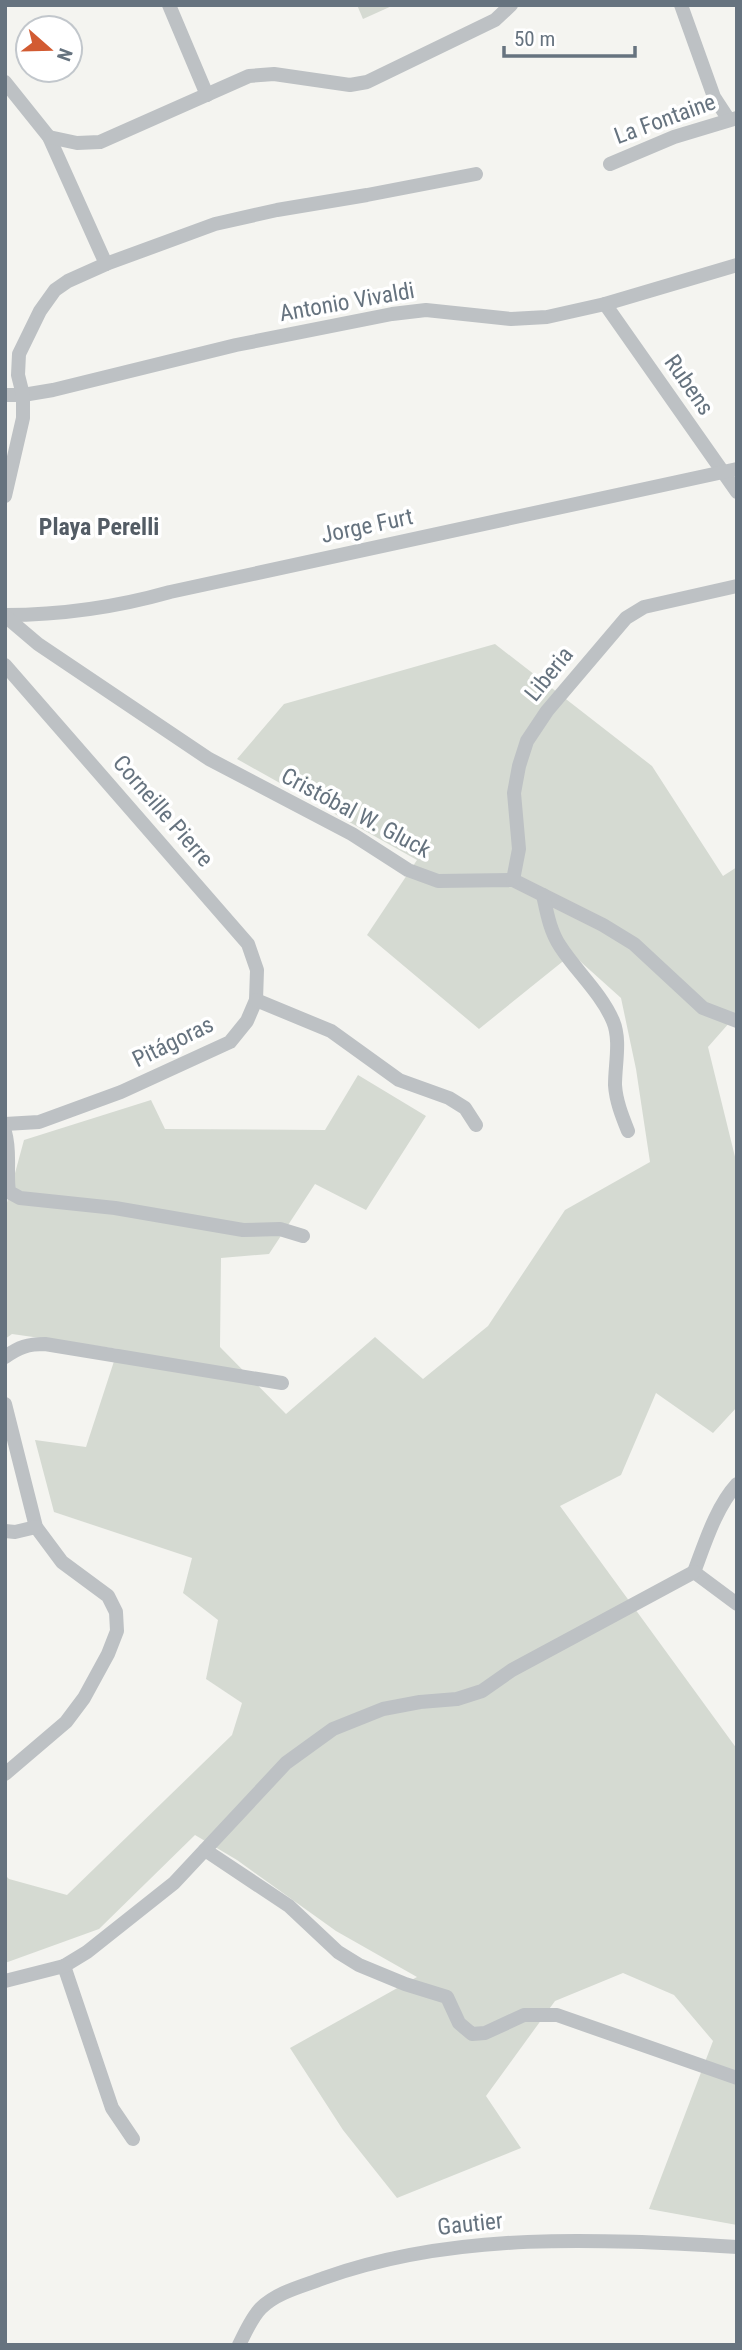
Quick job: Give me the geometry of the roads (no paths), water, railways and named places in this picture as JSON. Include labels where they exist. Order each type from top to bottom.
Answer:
[{"type":"street","points":[[169,5],[207,94]]},
{"type":"street","points":[[49,138],[77,143],[100,142],[249,76],[274,74],[350,85],[367,82],[495,20],[511,5]]},
{"type":"street","points":[[681,5],[714,97],[733,119]]},
{"type":"street","points":[[5,82],[49,138],[106,264]]},
{"type":"street","name":"La Fontaine","points":[[610,164],[674,137],[733,119]]},
{"type":"street","points":[[5,496],[23,418],[23,395],[18,375],[19,354],[40,311],[55,290],[68,281],[106,264],[215,224],[277,209],[476,174]]},
{"type":"street","name":"Antonio Vivaldi","points":[[5,395],[23,395],[236,345],[392,314],[426,310],[525,319],[547,317],[605,304],[737,265]]},
{"type":"street","name":"Rubens","points":[[605,304],[730,471],[737,492]]},
{"type":"street","name":"Jorge Furt","points":[[5,616],[60,613],[129,603],[730,471]]},
{"type":"street","name":"Liberia","points":[[513,880],[519,849],[514,793],[519,766],[527,741],[547,711],[626,618],[644,607],[737,586]]},
{"type":"street","name":"Cristóbal W. Gluck","points":[[5,616],[38,645],[209,760],[352,834],[408,870],[438,881],[513,880],[603,925],[634,944],[703,1008],[737,1021]]},
{"type":"street","name":"Corneille Pierre","points":[[5,665],[248,944],[257,971],[256,1000]]},
{"type":"street","points":[[543,895],[551,928],[559,945],[603,1003],[613,1022],[616,1033],[615,1087],[618,1105],[628,1131]]},
{"type":"street","points":[[256,1000],[331,1031],[400,1080],[449,1098],[465,1108],[476,1125]]},
{"type":"street","name":"Pitágoras","points":[[5,1124],[38,1122],[109,1097],[230,1042],[247,1021],[256,1000]]},
{"type":"street","points":[[5,1132],[9,1144],[9,1192],[20,1198],[115,1208],[243,1230],[280,1229],[303,1236]]},
{"type":"street","points":[[5,1357],[18,1347],[46,1344],[282,1383]]},
{"type":"street","points":[[5,1404],[36,1527],[62,1562],[108,1596],[116,1612],[117,1631],[83,1698],[66,1722],[5,1774]]},
{"type":"street","points":[[5,1980],[64,1966],[88,1952],[174,1883],[285,1763],[333,1730],[383,1709],[457,1699],[482,1691],[512,1670],[694,1572],[705,1542],[730,1491],[737,1484]]},
{"type":"street","points":[[5,1531],[15,1532],[36,1527]]},
{"type":"street","points":[[694,1572],[737,1604]]},
{"type":"street","points":[[205,1850],[289,1906],[338,1952],[359,1965],[405,1984],[447,1997],[459,2024],[472,2034],[485,2033],[524,2015],[557,2015],[737,2078]]},
{"type":"street","points":[[64,1966],[112,2108],[133,2139]]},
{"type":"street","name":"Gautier","points":[[240,2345],[261,2308],[269,2302],[286,2292],[365,2263],[488,2243],[612,2239],[737,2247]]},
{"type":"district","name":"Playa Perelli","points":[[99,527]]}]
